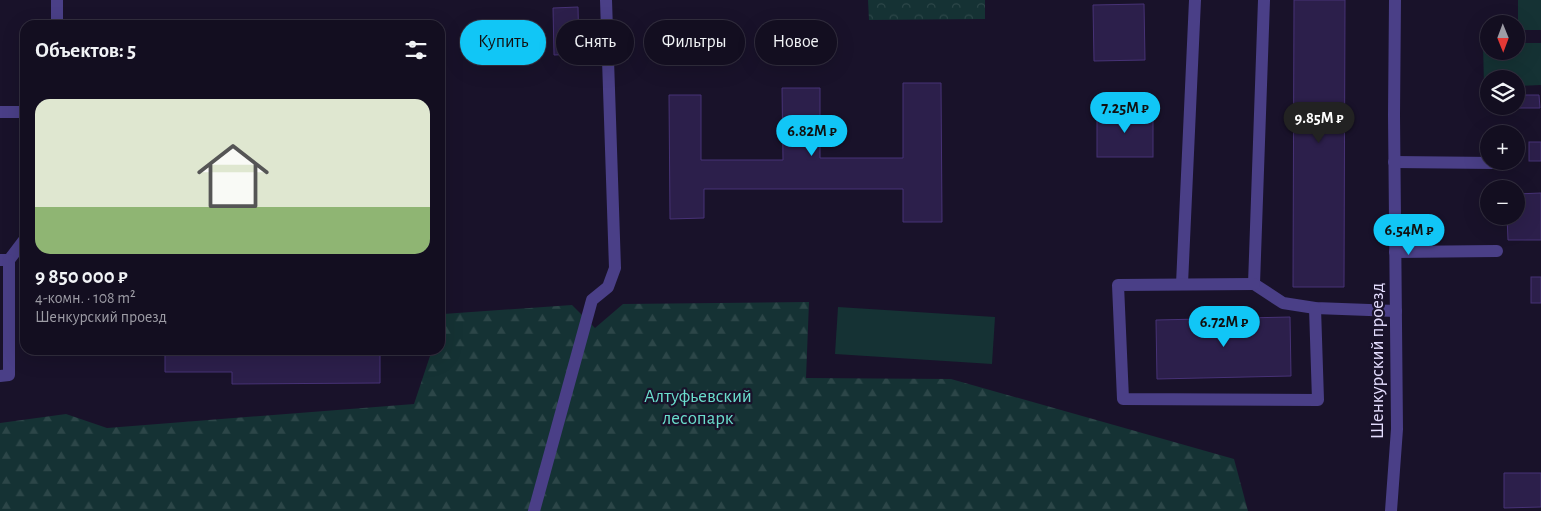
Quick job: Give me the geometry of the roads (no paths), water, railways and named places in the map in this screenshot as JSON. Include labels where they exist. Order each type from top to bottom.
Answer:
[{"type":"street","points":[[57,0],[57,20]]},
{"type":"street","points":[[534,511],[592,300],[608,287],[615,268],[606,0]]},
{"type":"street","points":[[1182,284],[1195,0]]},
{"type":"street","points":[[1254,284],[1264,0]]},
{"type":"street","name":"Шенкурский проезд","points":[[1391,511],[1397,428],[1394,162],[1395,0]]},
{"type":"street","points":[[0,112],[20,112]]},
{"type":"street","points":[[1394,162],[1480,163]]},
{"type":"street","points":[[0,376],[9,375],[4,260],[20,244]]},
{"type":"street","points":[[1395,252],[1497,251]]},
{"type":"street","points":[[1315,308],[1318,400],[1123,398],[1118,285],[1254,284],[1283,303],[1315,308],[1396,311]]},
{"type":"park label","name":"Алтуфьевский лесопарк","points":[[698,407]]}]
